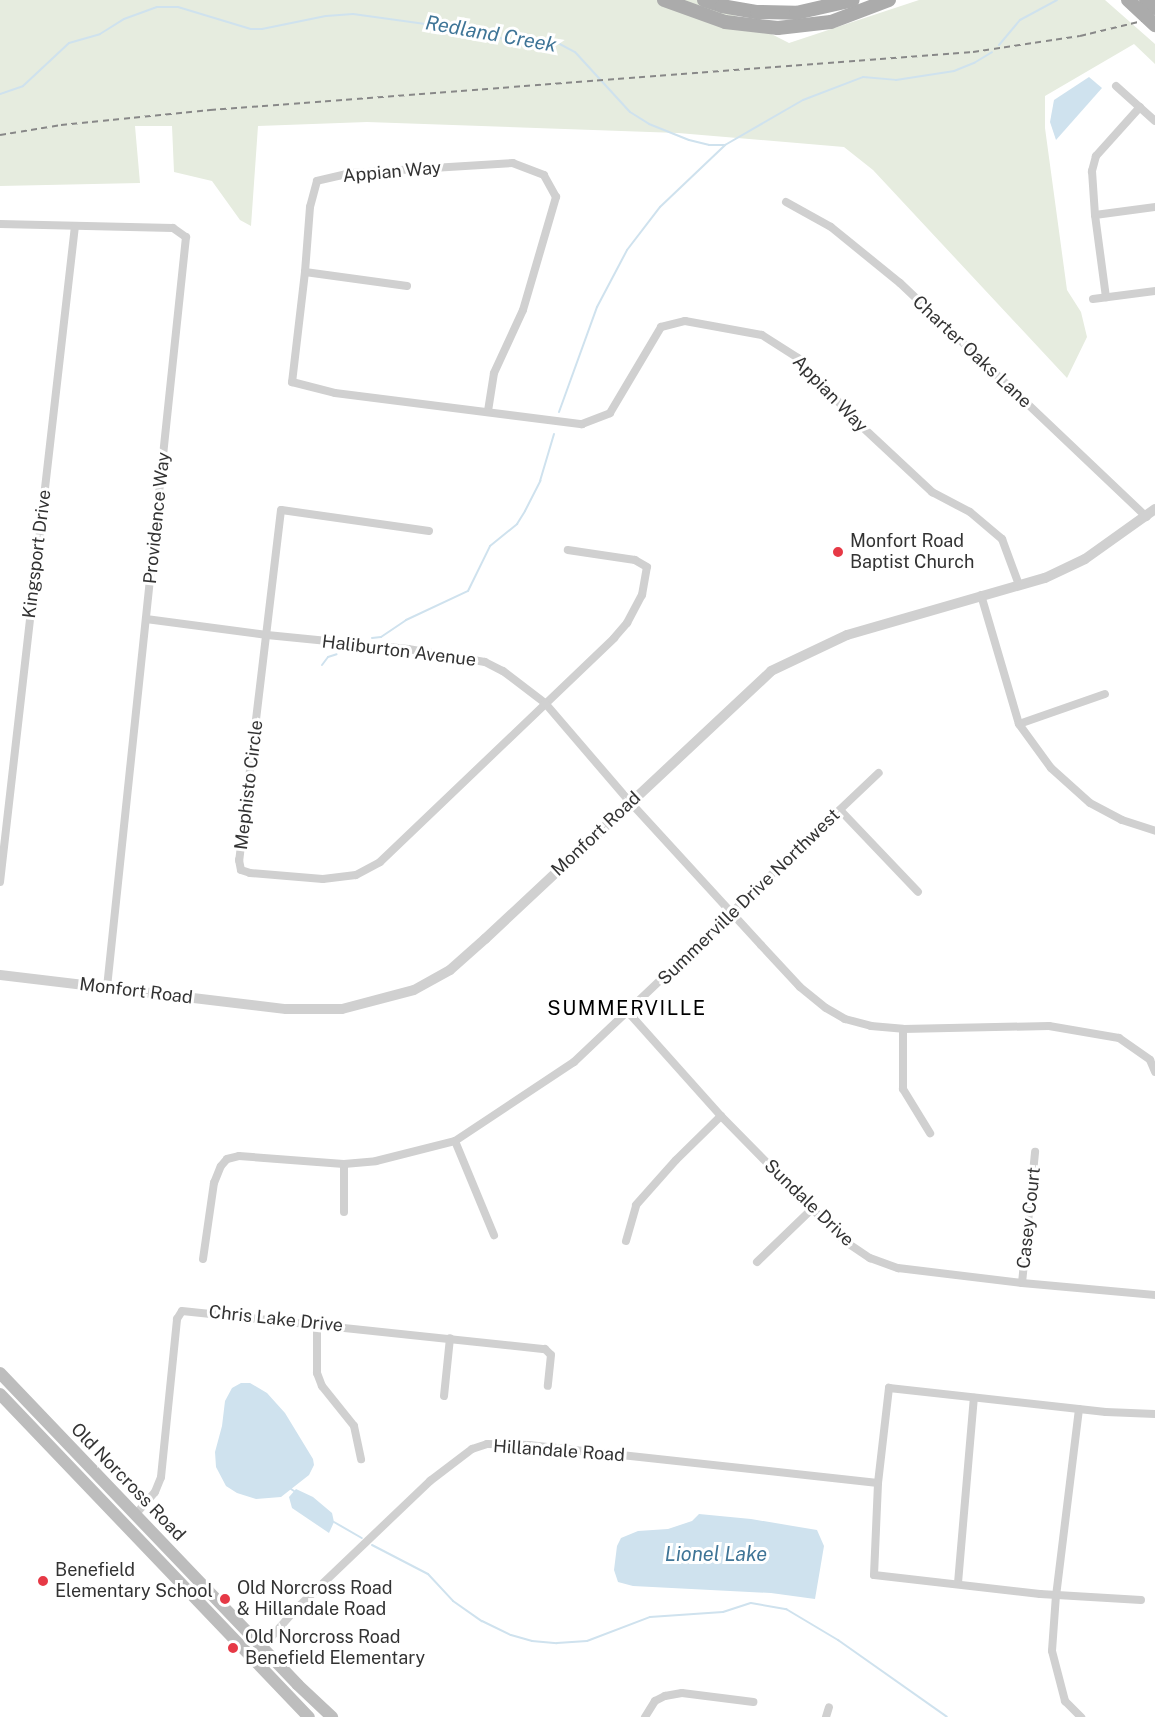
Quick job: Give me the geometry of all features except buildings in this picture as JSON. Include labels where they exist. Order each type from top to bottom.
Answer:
[{"type":"main road","points":[[664,0],[696,14],[750,26],[790,27],[831,22],[889,0]]},
{"type":"main road","points":[[704,0],[722,6],[757,12],[796,12],[853,0]]},
{"type":"main road","points":[[1128,0],[1155,25]]},
{"type":"main road","points":[[1146,0],[1155,8]]},
{"type":"main road","points":[[827,7],[831,22]]},
{"type":"main road","name":"Old Norcross Road","points":[[0,1373],[332,1717]]},
{"type":"main road","name":"Old Norcross Road","points":[[0,1394],[309,1717]]},
{"type":"street","points":[[1116,86],[1155,121]]},
{"type":"street","points":[[1106,297],[1095,215],[1092,171],[1096,156],[1140,107]]},
{"type":"street","name":"Appian Way","points":[[488,411],[494,373],[523,310],[556,197],[544,175],[513,163],[351,173],[317,182],[310,207],[292,382],[335,393],[582,424],[610,413],[661,327],[685,321],[762,334],[798,358],[856,422],[932,492],[970,512],[1002,539],[1019,585]]},
{"type":"street","name":"Charter Oaks Lane","points":[[786,202],[831,227],[900,283],[1152,516]]},
{"type":"street","points":[[1095,215],[1155,207]]},
{"type":"street","name":"Providence Way","points":[[0,224],[173,228],[186,237],[107,988]]},
{"type":"street","name":"Kingsport Drive","points":[[0,882],[2,844],[75,226]]},
{"type":"street","points":[[305,272],[407,286]]},
{"type":"street","points":[[1094,299],[1155,291]]},
{"type":"street","name":"Mephisto Circle","points":[[429,531],[281,510],[239,860],[241,870],[250,873],[323,879],[356,875],[380,862],[627,623],[642,595],[647,567],[642,562],[568,550]]},
{"type":"street","name":"Monfort Road","points":[[0,975],[286,1009],[342,1009],[369,1004],[414,990],[450,970],[771,671],[847,635],[1045,578],[1085,559],[1152,516]]},
{"type":"street","points":[[981,595],[1019,724],[1050,768],[1090,803],[1122,820],[1155,831]]},
{"type":"street","name":"Haliburton Avenue","points":[[146,619],[267,635],[408,649],[485,662],[503,671],[544,704],[630,802]]},
{"type":"street","points":[[1019,724],[1105,694]]},
{"type":"street","name":"Summerville Drive Northwest","points":[[203,1259],[214,1183],[221,1166],[227,1159],[239,1156],[344,1164],[387,1159],[455,1142],[574,1062],[879,773]]},
{"type":"street","points":[[630,802],[800,987],[826,1008],[846,1019],[872,1026],[903,1029],[1061,1028],[1119,1038],[1149,1060],[1155,1072]]},
{"type":"street","points":[[840,810],[918,892]]},
{"type":"street","name":"Sundale Drive","points":[[628,1012],[721,1116],[846,1242],[880,1263],[898,1268],[1022,1283],[1155,1295]]},
{"type":"street","points":[[903,1029],[903,1089],[930,1133]]},
{"type":"street","points":[[626,1241],[636,1205],[676,1160],[721,1116]]},
{"type":"street","points":[[455,1142],[494,1235]]},
{"type":"street","name":"Casey Court","points":[[1022,1283],[1035,1152]]},
{"type":"street","points":[[344,1164],[344,1212]]},
{"type":"street","points":[[757,1262],[813,1209]]},
{"type":"street","name":"Chris Lake Drive","points":[[135,1515],[155,1492],[161,1477],[177,1319],[182,1311],[545,1349],[551,1355],[548,1386]]},
{"type":"street","points":[[317,1324],[316,1373],[322,1386],[354,1426],[361,1459]]},
{"type":"street","points":[[444,1396],[450,1338]]},
{"type":"street","points":[[1141,1600],[1056,1595],[874,1575],[878,1483],[889,1388],[1079,1409],[1155,1414]]},
{"type":"street","points":[[958,1583],[974,1398]]},
{"type":"street","points":[[1079,1409],[1056,1595],[1052,1651],[1065,1701],[1081,1717]]},
{"type":"street","name":"Hillandale Road","points":[[252,1659],[296,1610],[430,1481],[472,1449],[487,1444],[529,1445],[878,1483]]},
{"type":"street","points":[[645,1717],[655,1701],[665,1696],[682,1693],[753,1702]]},
{"type":"street","points":[[825,1717],[829,1707]]},
{"type":"shaded area","points":[[0,0],[705,0],[789,43],[919,0],[1105,0],[1155,44],[1155,64],[1134,44],[1045,96],[1045,128],[1067,290],[1081,312],[1087,337],[1067,378],[873,170],[844,147],[678,133],[367,122],[258,126],[251,226],[240,220],[212,181],[174,172],[172,126],[135,126],[140,183],[0,186]]},
{"type":"water","points":[[1089,77],[1102,88],[1056,140],[1050,122],[1054,100]]},
{"type":"water","points":[[241,1383],[250,1383],[267,1393],[285,1413],[313,1459],[314,1465],[309,1475],[281,1497],[256,1499],[237,1493],[226,1486],[216,1467],[215,1452],[222,1426],[225,1401],[232,1388]]},
{"type":"water","points":[[296,1489],[313,1497],[332,1513],[334,1522],[329,1533],[292,1508],[289,1497]]},
{"type":"water","name":"Lionel Lake","points":[[699,1514],[751,1519],[817,1530],[824,1546],[815,1599],[771,1593],[633,1586],[618,1582],[614,1570],[617,1546],[621,1538],[638,1531],[668,1529],[692,1521]]},
{"type":"waterway","name":"Redland Creek","points":[[999,45],[1020,20],[1057,0]]},
{"type":"waterway","name":"Redland Creek","points":[[0,94],[23,86],[69,43],[100,34],[124,19],[157,7],[178,7],[251,29],[262,29],[326,16],[353,14],[425,24],[457,25],[507,40],[556,42],[575,52],[630,112],[649,124],[689,140],[709,145],[725,145],[803,100],[863,77],[896,80],[954,71],[992,52]]},
{"type":"waterway","points":[[559,412],[597,307],[627,250],[660,207],[725,145]]},
{"type":"waterway","points":[[372,638],[381,637],[406,620],[468,591],[490,546],[517,524],[525,511],[540,481],[554,434]]},
{"type":"waterway","points":[[322,665],[328,657],[337,654]]},
{"type":"waterway","points":[[334,1522],[362,1538]]},
{"type":"waterway","points":[[372,1545],[428,1574],[453,1601],[482,1621],[511,1635],[532,1641],[557,1643],[587,1641],[650,1617],[723,1612],[751,1603],[786,1609],[838,1640],[947,1717]]},
{"type":"railway","points":[[0,135],[61,125],[210,110],[973,52],[1080,36],[1155,18]]},
{"type":"place","name":"Monfort Road Baptist Church","points":[[838,552]]},
{"type":"place","name":"Benefield Elementary School","points":[[43,1581]]},
{"type":"place","name":"Old Norcross Road & Hillandale Road","points":[[225,1599]]},
{"type":"place","name":"Old Norcross Road Benefield Elementary","points":[[233,1648]]},
{"type":"district","name":"SUMMERVILLE","points":[[627,1008]]}]
